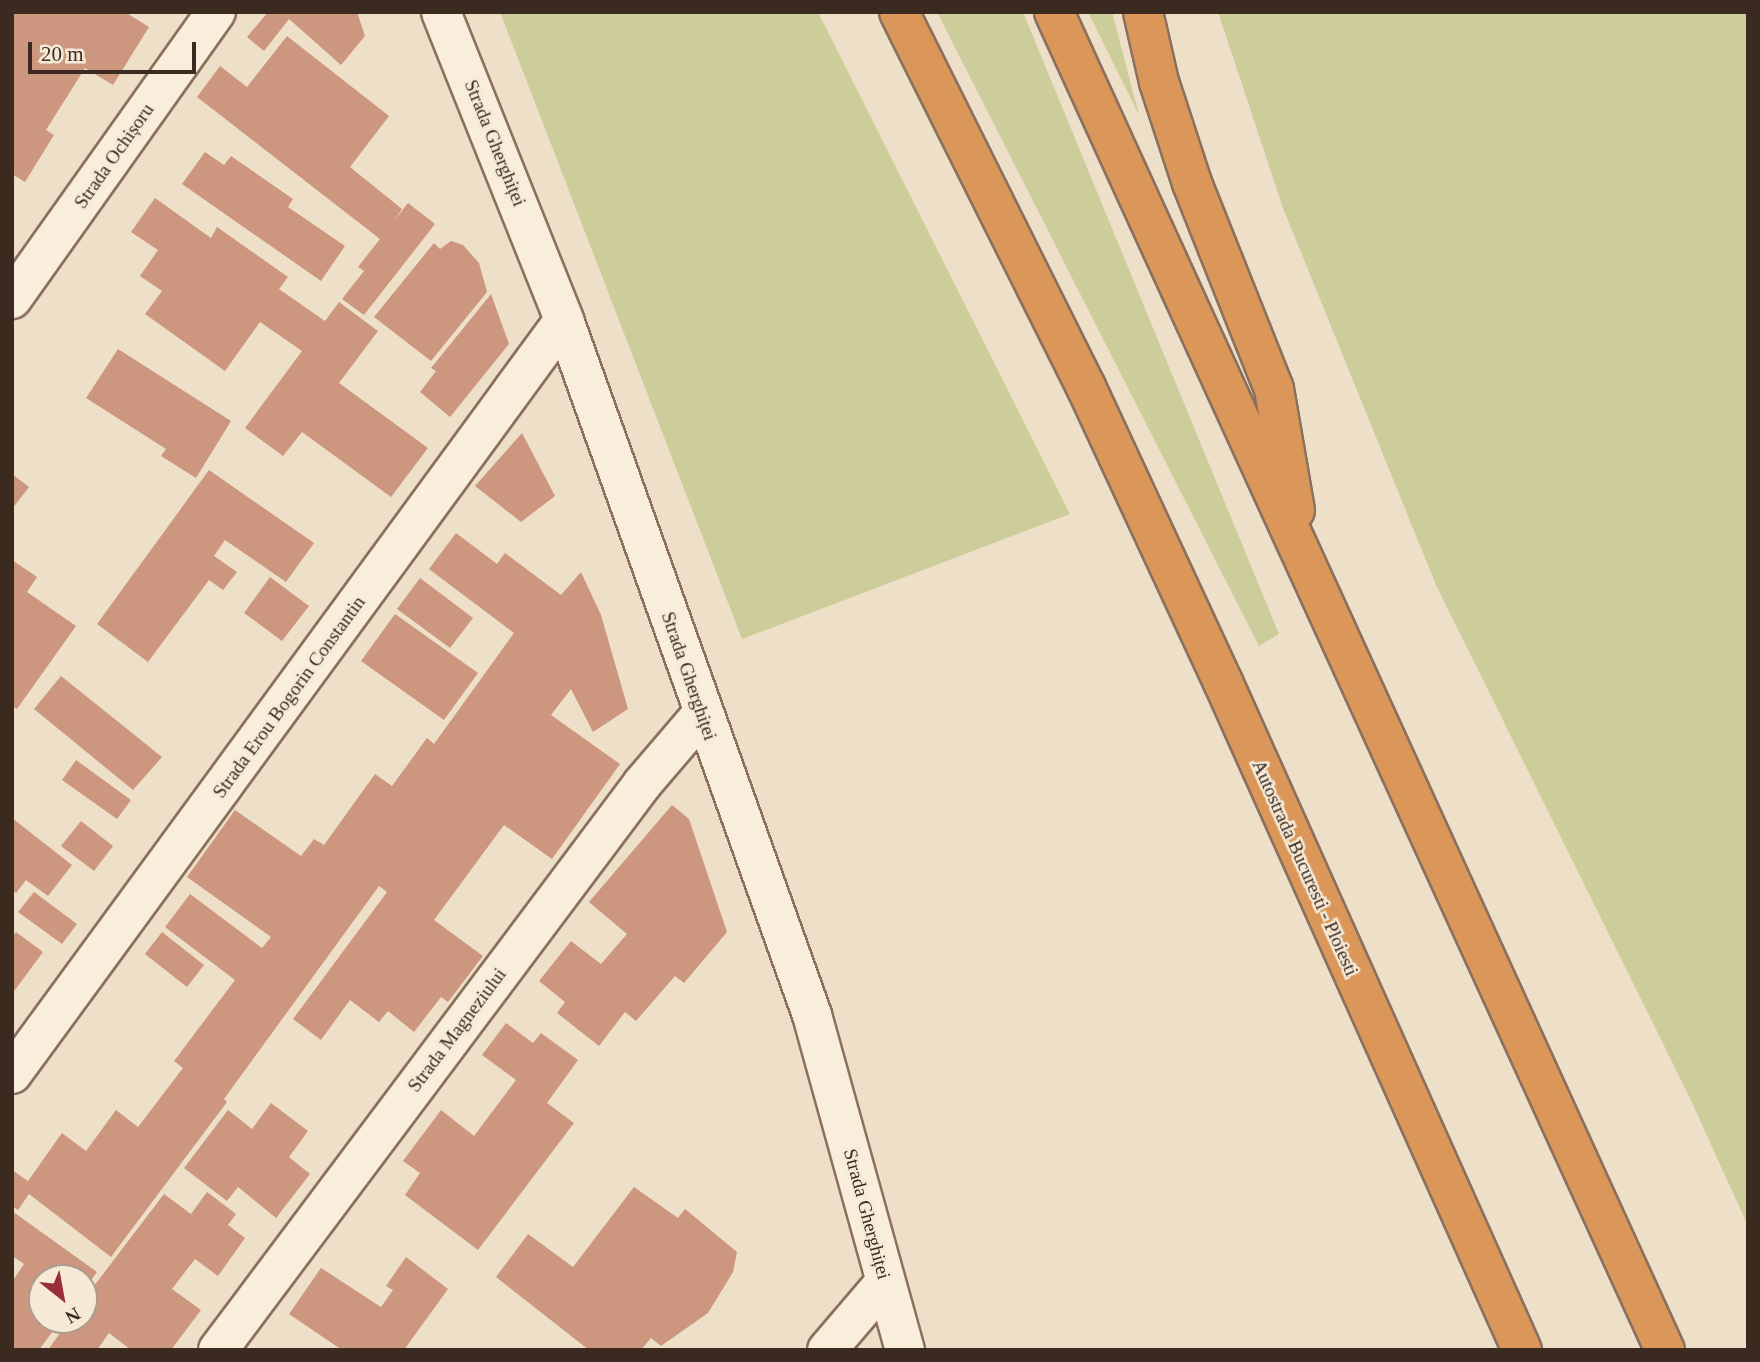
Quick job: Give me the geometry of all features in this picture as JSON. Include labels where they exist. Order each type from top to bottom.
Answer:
[{"type":"highway","name":"Autostrada Bucuresti - Ploiesti","points":[[899,12],[1086,387],[1522,1350]]},
{"type":"highway","points":[[1055,12],[1665,1350]]},
{"type":"highway","points":[[1143,12],[1159,82],[1192,183],[1274,389],[1300,550]]},
{"type":"street","name":"Strada Ochișoru","points":[[12,299],[216,12]]},
{"type":"street","name":"Strada Gherghiței","points":[[441,12],[564,320],[702,714],[812,1016],[905,1350]]},
{"type":"street","name":"Strada Erou Bogorin Constantin","points":[[12,1074],[564,320]]},
{"type":"street","name":"Strada Magneziului","points":[[218,1350],[643,783],[702,714]]},
{"type":"street","points":[[827,1350],[886,1282]]},
{"type":"green space","points":[[500,12],[818,12],[1070,514],[742,639]]},
{"type":"green space","points":[[937,12],[1023,12],[1279,634],[1259,646]]},
{"type":"green space","points":[[1088,12],[1112,12],[1139,115]]},
{"type":"green space","points":[[1218,12],[1748,12],[1748,1226],[1688,1094],[1436,585],[1283,208]]},
{"type":"building","points":[[12,12],[125,12],[149,27],[113,85],[85,68],[46,130],[54,135],[25,182],[12,174]]},
{"type":"building","points":[[268,12],[357,12],[365,36],[341,65],[289,19],[264,51],[247,37]]},
{"type":"building","points":[[287,36],[389,116],[350,167],[402,209],[394,221],[408,203],[435,224],[364,315],[342,299],[364,271],[358,267],[380,239],[197,97],[220,66],[247,87]]},
{"type":"building","points":[[205,152],[224,165],[231,156],[293,199],[288,207],[345,246],[321,281],[182,184]]},
{"type":"building","points":[[155,198],[211,238],[217,227],[288,277],[279,289],[325,321],[339,302],[378,331],[339,383],[428,448],[391,497],[302,432],[283,456],[245,428],[302,351],[260,322],[225,371],[145,314],[162,291],[140,276],[158,250],[131,232]]},
{"type":"building","points":[[451,241],[463,245],[479,263],[487,292],[431,361],[374,317],[434,243],[440,249]]},
{"type":"building","points":[[491,294],[509,344],[450,417],[420,392],[436,371],[431,368]]},
{"type":"building","points":[[118,349],[231,421],[196,478],[161,456],[166,449],[86,398]]},
{"type":"building","points":[[522,433],[555,496],[521,522],[475,486]]},
{"type":"building","points":[[209,470],[314,543],[286,582],[225,540],[214,556],[237,572],[223,590],[209,580],[148,662],[97,624]]},
{"type":"building","points":[[12,474],[29,487],[12,509]]},
{"type":"building","points":[[456,533],[497,564],[505,553],[561,595],[581,572],[601,615],[628,709],[593,732],[571,689],[551,715],[620,764],[552,859],[504,825],[434,920],[483,956],[448,1002],[441,997],[414,1032],[388,1011],[379,1022],[350,1000],[321,1040],[293,1019],[387,892],[379,886],[224,1099],[227,1102],[111,1257],[29,1194],[18,1210],[12,1206],[12,1170],[28,1181],[62,1133],[86,1151],[116,1110],[138,1127],[183,1068],[174,1061],[235,980],[165,927],[190,894],[262,948],[271,937],[187,877],[235,810],[301,856],[314,839],[324,845],[375,774],[392,786],[427,738],[434,744],[514,633],[429,569]]},
{"type":"building","points":[[12,560],[37,577],[27,592],[76,626],[17,709],[12,706]]},
{"type":"building","points":[[270,577],[309,606],[282,641],[244,613]]},
{"type":"building","points":[[420,578],[473,618],[450,648],[397,609]]},
{"type":"building","points":[[395,614],[478,673],[444,720],[361,661]]},
{"type":"building","points":[[61,676],[162,757],[133,790],[34,709]]},
{"type":"building","points":[[76,760],[131,800],[117,819],[62,780]]},
{"type":"building","points":[[672,805],[689,819],[727,932],[684,983],[675,976],[636,1021],[625,1012],[599,1046],[557,1013],[565,1002],[539,981],[571,941],[601,964],[627,934],[589,902]]},
{"type":"building","points":[[12,818],[72,865],[48,896],[26,880],[16,893],[12,890]]},
{"type":"building","points":[[81,821],[113,846],[94,871],[61,846]]},
{"type":"building","points":[[34,892],[77,924],[62,944],[18,912]]},
{"type":"building","points":[[16,932],[43,952],[12,994],[12,937]]},
{"type":"building","points":[[162,932],[204,965],[187,987],[145,954]]},
{"type":"building","points":[[506,1023],[533,1043],[541,1033],[578,1060],[547,1103],[574,1123],[478,1250],[405,1195],[420,1173],[403,1161],[441,1110],[474,1136],[516,1080],[482,1055]]},
{"type":"building","points":[[271,1103],[308,1131],[289,1157],[310,1174],[276,1218],[238,1187],[227,1201],[184,1168],[228,1110],[252,1129]]},
{"type":"building","points":[[634,1187],[678,1218],[685,1209],[737,1252],[733,1272],[708,1313],[661,1346],[651,1338],[641,1350],[589,1350],[496,1277],[528,1234],[573,1267]]},
{"type":"building","points":[[207,1192],[236,1214],[228,1225],[245,1238],[218,1276],[195,1259],[172,1289],[201,1310],[171,1350],[131,1350],[109,1333],[97,1350],[48,1350],[59,1334],[98,1334],[98,1281],[164,1194],[191,1214]]},
{"type":"building","points":[[12,1211],[86,1264],[28,1264],[28,1334],[51,1334],[39,1350],[12,1350],[12,1282],[24,1264],[12,1256]]},
{"type":"building","points":[[406,1257],[448,1289],[404,1350],[342,1350],[289,1314],[321,1268],[381,1307],[393,1290],[386,1286]]}]
